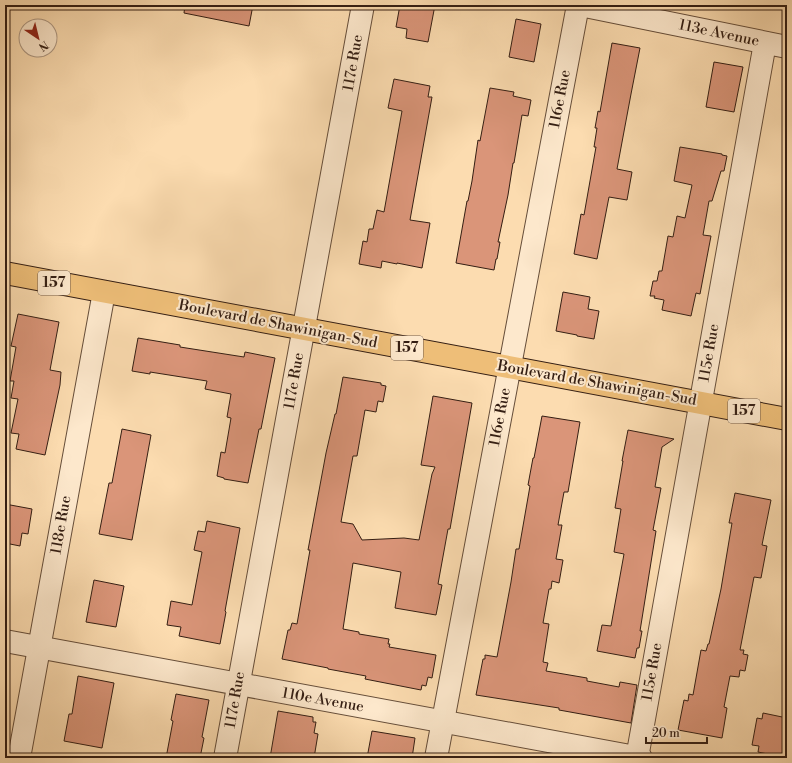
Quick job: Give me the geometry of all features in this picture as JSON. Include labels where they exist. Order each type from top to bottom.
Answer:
[{"type":"main road","name":"Boulevard de Shawinigan-Sud","points":[[5,273],[787,419]]},
{"type":"street","name":"117e Rue","points":[[225,758],[363,5]]},
{"type":"street","name":"113e Avenue","points":[[579,5],[787,47]]},
{"type":"street","name":"116e Rue","points":[[436,758],[579,5]]},
{"type":"street","name":"115e Rue","points":[[638,758],[765,43]]},
{"type":"street","name":"118e Rue","points":[[19,758],[104,292]]},
{"type":"street","name":"110e Avenue","points":[[5,641],[638,758]]},
{"type":"building","points":[[185,5],[253,5],[249,26],[184,13]]},
{"type":"building","points":[[400,5],[435,5],[428,42],[406,38],[407,29],[396,27]]},
{"type":"building","points":[[516,19],[541,24],[534,62],[509,57]]},
{"type":"building","points":[[612,43],[640,48],[617,169],[632,172],[627,200],[609,197],[597,259],[574,254],[581,214],[584,215],[596,147],[594,147],[597,128],[595,128],[598,111],[600,112]]},
{"type":"building","points":[[714,62],[743,67],[734,112],[706,107]]},
{"type":"building","points":[[394,79],[430,86],[428,97],[432,97],[410,220],[430,223],[422,268],[382,261],[381,268],[359,264],[363,241],[367,242],[369,229],[373,229],[377,210],[384,212],[402,111],[388,108]]},
{"type":"building","points":[[490,88],[514,92],[513,96],[531,100],[528,116],[522,115],[494,270],[456,263],[472,181],[478,140],[480,141]]},
{"type":"building","points":[[680,147],[727,156],[724,171],[721,171],[712,201],[709,201],[703,235],[711,236],[700,294],[696,293],[691,316],[662,310],[664,300],[654,298],[655,296],[650,296],[653,281],[657,281],[659,271],[662,271],[668,236],[673,237],[677,216],[685,218],[692,185],[674,181]]},
{"type":"building","points":[[563,292],[590,297],[588,309],[599,311],[594,339],[556,331]]},
{"type":"building","points":[[18,314],[59,322],[50,370],[61,372],[60,385],[45,455],[16,449],[19,434],[11,433],[18,399],[11,398],[14,381],[10,381],[16,347],[11,346]]},
{"type":"building","points":[[138,338],[180,345],[180,347],[244,357],[245,352],[275,358],[261,429],[259,429],[248,483],[224,479],[217,476],[221,452],[225,453],[231,418],[227,417],[231,394],[205,389],[207,381],[150,372],[150,374],[132,371]]},
{"type":"building","points":[[343,377],[381,383],[381,385],[386,386],[383,402],[378,401],[376,412],[365,410],[357,456],[353,456],[341,522],[353,524],[362,540],[404,538],[419,540],[432,474],[435,467],[421,465],[433,396],[472,403],[450,529],[448,529],[438,584],[442,585],[436,615],[395,608],[401,572],[353,563],[343,629],[359,632],[359,634],[389,639],[389,647],[436,655],[432,678],[428,677],[426,686],[422,685],[421,690],[365,679],[366,676],[282,659],[288,630],[290,630],[292,623],[297,624],[310,550],[308,550],[326,453],[336,414]]},
{"type":"building","points":[[542,416],[580,422],[568,492],[564,492],[558,525],[562,525],[556,559],[563,560],[559,583],[552,581],[551,589],[549,589],[543,623],[549,624],[543,662],[548,663],[546,671],[587,678],[587,681],[619,687],[620,682],[637,685],[631,723],[559,710],[559,708],[476,695],[485,655],[497,657],[516,549],[519,549],[530,486],[528,485]]},
{"type":"building","points":[[122,429],[151,435],[132,540],[99,534],[109,483],[112,483]]},
{"type":"building","points":[[628,430],[674,439],[662,447],[655,487],[661,488],[653,530],[656,531],[640,631],[642,631],[639,648],[637,648],[635,658],[597,651],[602,625],[611,626],[624,554],[614,552],[621,509],[615,508]]},
{"type":"building","points":[[735,493],[771,500],[762,545],[767,546],[761,578],[754,577],[740,650],[744,650],[743,654],[748,655],[745,671],[740,670],[739,677],[730,676],[724,707],[727,708],[722,738],[678,730],[684,700],[688,701],[689,694],[693,695],[701,650],[706,651],[709,644],[721,589],[732,523],[729,523]]},
{"type":"building","points":[[5,504],[32,509],[28,534],[22,533],[20,546],[5,543]]},
{"type":"building","points":[[207,521],[240,528],[220,644],[179,636],[181,627],[167,625],[171,601],[192,605],[202,552],[194,550],[198,531],[205,532]]},
{"type":"building","points":[[94,580],[124,586],[116,627],[86,622]]},
{"type":"building","points":[[78,676],[114,683],[102,748],[64,741],[69,714],[72,714]]},
{"type":"building","points":[[176,694],[209,700],[202,737],[204,738],[200,758],[166,758],[173,721],[171,720]]},
{"type":"building","points":[[278,711],[313,717],[313,722],[316,722],[314,733],[318,734],[314,758],[270,758]]},
{"type":"building","points":[[763,713],[787,718],[787,758],[758,752],[759,746],[752,745],[757,718],[762,719]]},
{"type":"building","points":[[372,731],[415,738],[412,758],[367,758]]}]
